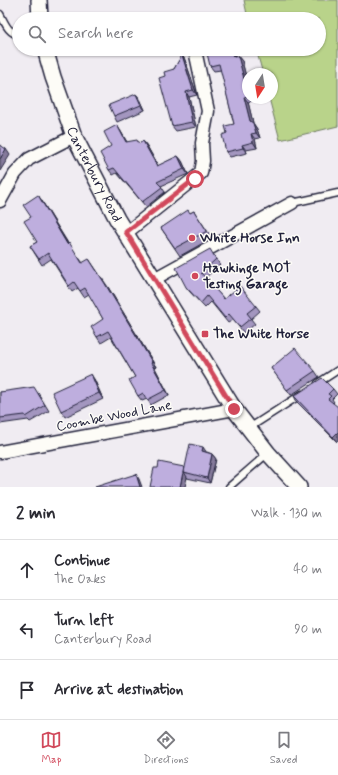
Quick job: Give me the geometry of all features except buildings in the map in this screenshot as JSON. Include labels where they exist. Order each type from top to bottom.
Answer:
[{"type":"street","points":[[39,0],[40,12]]},
{"type":"street","name":"Canterbury Road","points":[[47,56],[74,136],[126,232],[234,409],[268,454],[299,487]]},
{"type":"street","points":[[126,232],[200,173],[203,161],[202,143],[208,111],[196,56]]},
{"type":"street","points":[[0,201],[15,174],[29,159],[74,136]]},
{"type":"street","points":[[154,279],[292,203]]},
{"type":"street","name":"Coombe Wood Lane","points":[[0,452],[234,409]]},
{"type":"lane","points":[[0,14],[9,30],[12,32]]},
{"type":"lane","points":[[292,203],[338,193]]},
{"type":"lane","points":[[248,428],[338,370]]},
{"type":"lane","points":[[230,487],[268,454]]},
{"type":"green space","points":[[244,0],[338,0],[338,126],[280,140],[271,104],[278,104],[278,68],[261,68],[258,56],[326,56],[326,12],[247,12]]},
{"type":"place","name":"White Horse Inn","points":[[192,238]]},
{"type":"place","name":"Hawkinge MOT Testing Garage","points":[[195,276]]},
{"type":"place","name":"The White Horse","points":[[205,334]]},
{"type":"route","points":[[195,179],[126,232],[234,409]]}]
